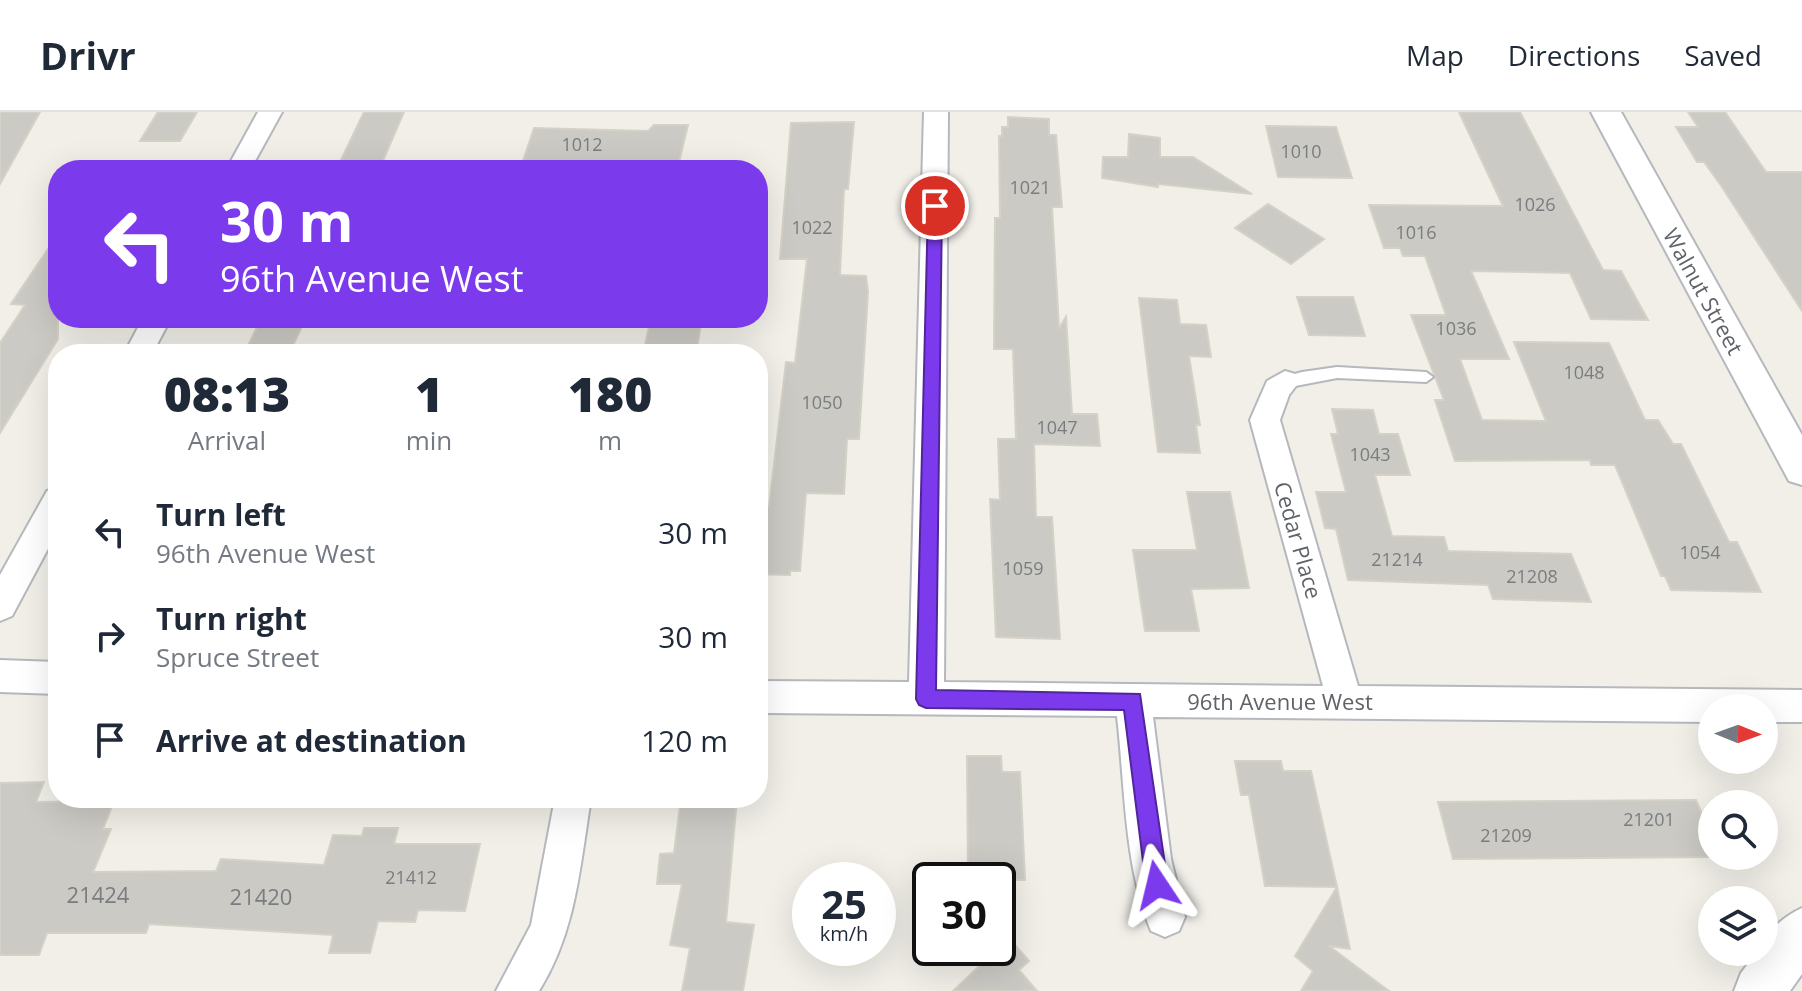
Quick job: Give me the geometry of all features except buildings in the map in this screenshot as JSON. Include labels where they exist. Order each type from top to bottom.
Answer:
[{"type":"street","points":[[244,160],[270,112]]},
{"type":"street","points":[[926,699],[936,112]]},
{"type":"street","name":"Walnut Street","points":[[1606,112],[1802,470]]},
{"type":"street","name":"Cedar Place","points":[[1285,382],[1277,389],[1265,420],[1345,702]]},
{"type":"street","points":[[0,606],[48,518]]},
{"type":"street","points":[[0,676],[48,678]]},
{"type":"street","name":"96th Avenue West","points":[[768,697],[1802,706]]},
{"type":"street","points":[[1133,700],[1152,859],[1165,917]]},
{"type":"street","points":[[516,991],[543,948],[551,925],[571,808]]},
{"type":"street","points":[[1759,991],[1802,933]]},
{"type":"lane","points":[[1285,382],[1329,373],[1426,377]]},
{"type":"route","points":[[935,206],[926,699],[1133,700],[1157,885]]}]
